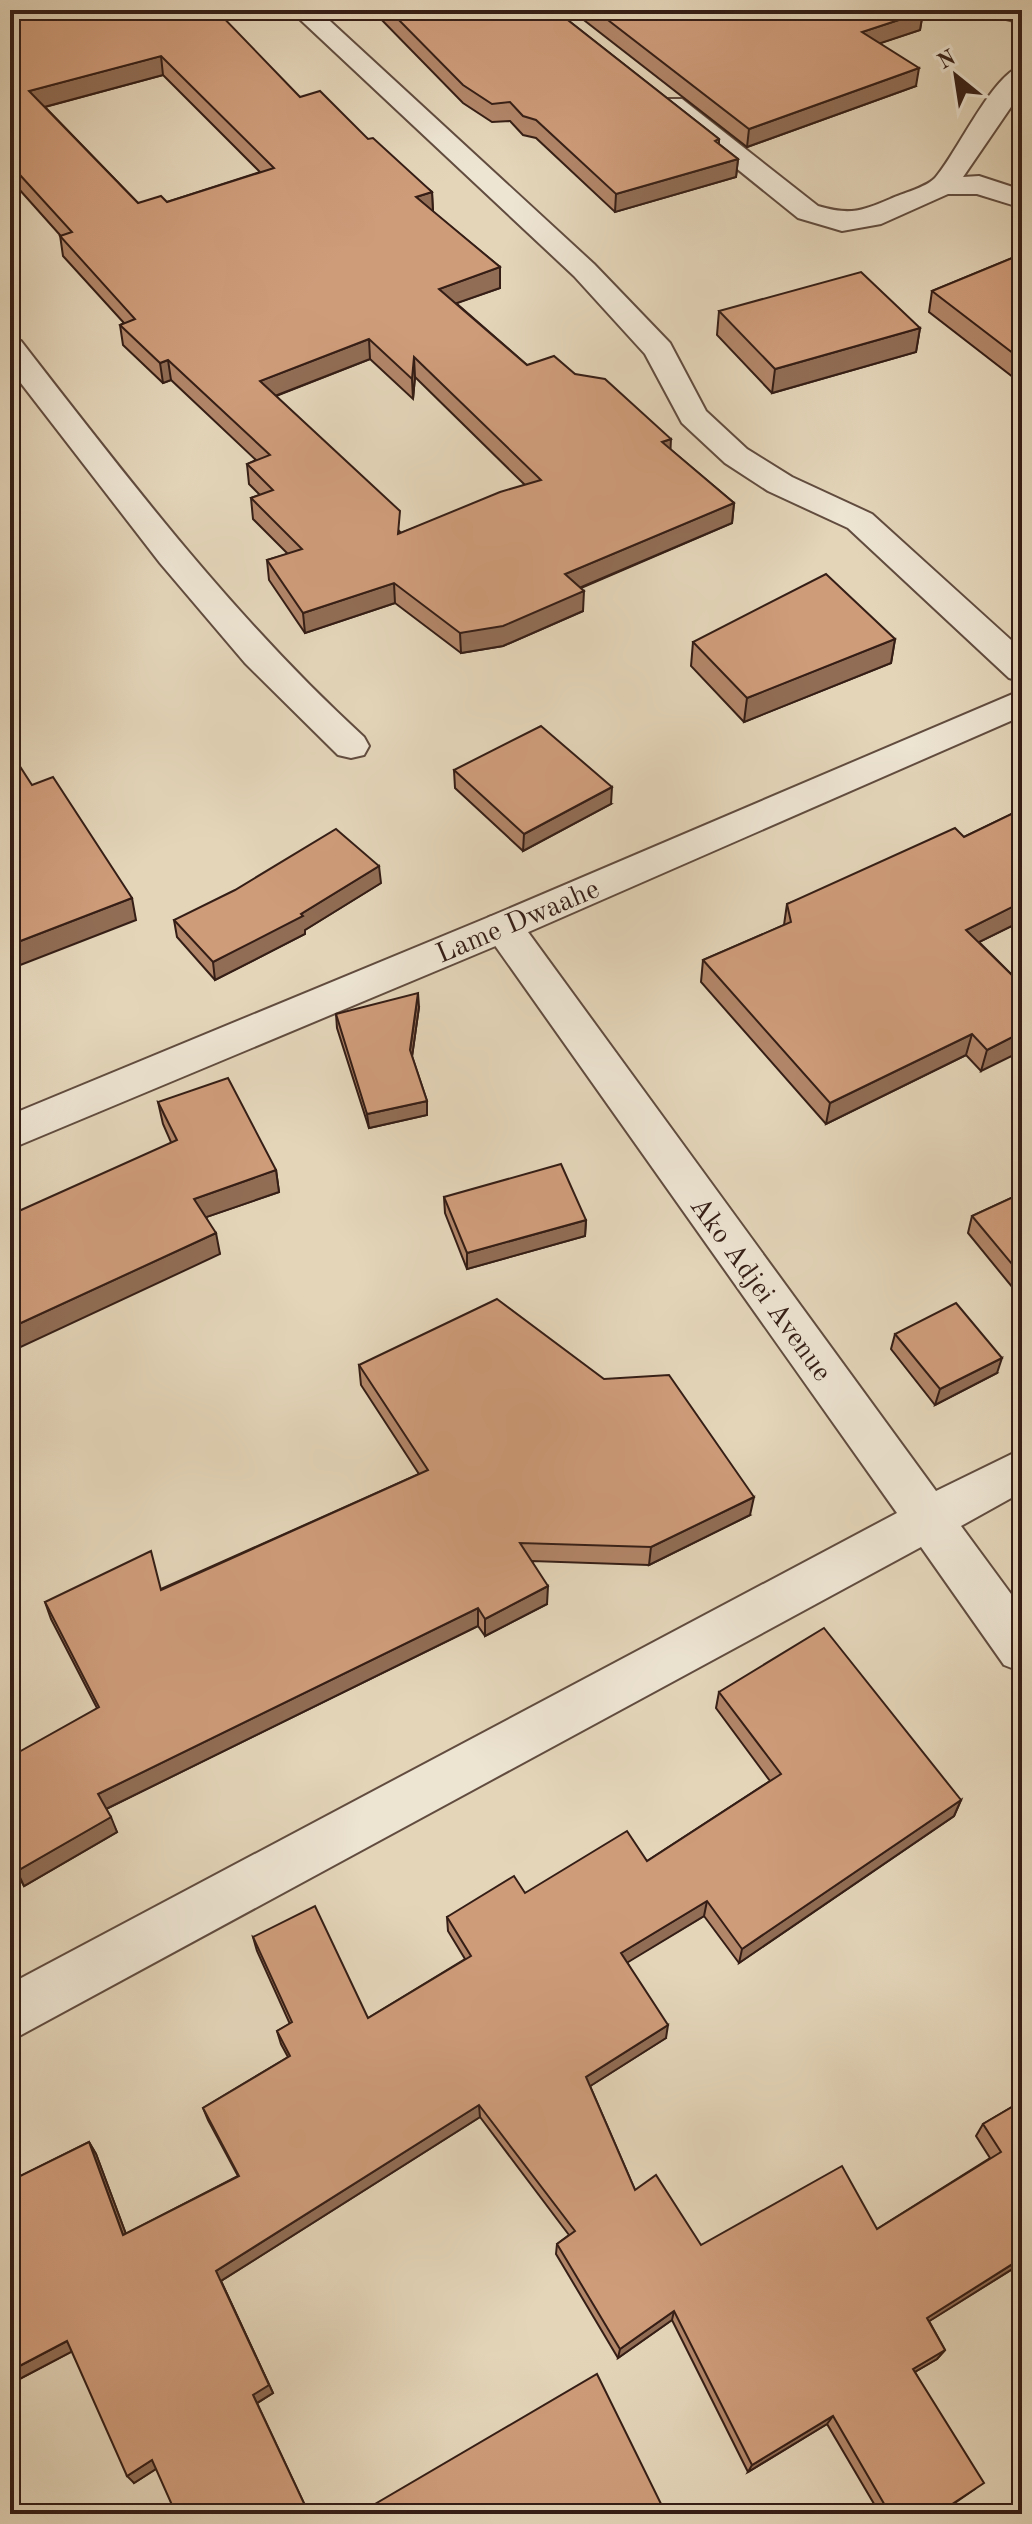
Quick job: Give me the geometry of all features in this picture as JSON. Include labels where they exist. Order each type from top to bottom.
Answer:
[{"type":"street","points":[[303,10],[584,270],[659,350],[693,416],[736,456],[780,484],[860,521],[1022,670]]},
{"type":"street","points":[[999,10],[1022,15]]},
{"type":"street","points":[[943,186],[1022,74]]},
{"type":"street","points":[[656,94],[808,212],[842,222],[871,218],[943,186],[979,185],[1022,199]]},
{"type":"street","points":[[10,348],[222,617],[304,705],[351,746]]},
{"type":"street","name":"Lame Dwaahe","points":[[10,1133],[503,927],[1022,702]]},
{"type":"street","name":"Ako Adjei Avenue","points":[[503,927],[1022,1649]]},
{"type":"street","points":[[10,2014],[1022,1469]]},
{"type":"building","points":[[10,10],[216,10],[300,97],[320,91],[368,139],[373,138],[432,192],[416,197],[500,267],[439,289],[527,365],[554,356],[575,374],[605,379],[671,439],[662,442],[734,503],[565,574],[584,591],[503,626],[460,633],[394,583],[303,613],[267,560],[302,549],[251,498],[273,490],[247,464],[270,455],[168,360],[160,363],[120,325],[135,319],[60,236],[72,232],[10,164]],"holes":[[[161,56],[274,168],[167,202],[161,196],[138,203],[29,91]],[[369,339],[412,379],[414,357],[541,480],[500,492],[398,534],[400,511],[260,381]]]},
{"type":"building","points":[[389,10],[555,10],[719,139],[715,141],[738,159],[616,194],[536,120],[523,116],[510,102],[492,104],[463,85]]},
{"type":"building","points":[[595,10],[919,10],[923,12],[862,32],[919,68],[749,129]]},
{"type":"building","points":[[1022,254],[1022,360],[932,291]]},
{"type":"building","points":[[861,272],[920,328],[775,369],[719,311]]},
{"type":"building","points":[[826,574],[895,639],[747,698],[693,642]]},
{"type":"building","points":[[541,726],[612,787],[524,834],[454,770]]},
{"type":"building","points":[[10,751],[32,785],[53,777],[132,898],[10,945]]},
{"type":"building","points":[[1022,809],[1022,902],[966,930],[1022,985],[1022,1032],[987,1050],[972,1034],[830,1103],[703,960],[791,922],[787,904],[955,828],[964,837]]},
{"type":"building","points":[[336,829],[379,866],[301,914],[303,916],[213,962],[174,920],[235,890]]},
{"type":"building","points":[[418,993],[410,1050],[427,1101],[367,1114],[336,1014]]},
{"type":"building","points":[[228,1078],[276,1170],[194,1199],[216,1233],[10,1328],[10,1215],[177,1140],[158,1102]]},
{"type":"building","points":[[561,1164],[586,1220],[467,1253],[444,1197]]},
{"type":"building","points":[[1022,1193],[1022,1276],[972,1216]]},
{"type":"building","points":[[497,1299],[604,1379],[669,1375],[754,1497],[651,1547],[520,1543],[548,1586],[485,1619],[478,1608],[98,1794],[111,1817],[17,1871],[10,1858],[10,1757],[99,1707],[45,1602],[151,1551],[161,1590],[428,1470],[359,1365]]},
{"type":"building","points":[[956,1303],[1002,1358],[940,1389],[895,1334]]},
{"type":"building","points":[[824,1628],[961,1800],[742,1949],[707,1901],[621,1953],[668,2025],[586,2077],[635,2190],[656,2175],[701,2245],[842,2166],[877,2229],[1001,2152],[983,2124],[1022,2101],[1022,2258],[927,2318],[945,2350],[913,2369],[984,2483],[937,2514],[890,2514],[833,2416],[752,2465],[674,2311],[620,2349],[557,2244],[575,2231],[479,2105],[216,2271],[269,2385],[253,2395],[309,2514],[176,2514],[152,2460],[127,2476],[67,2341],[10,2371],[10,2181],[89,2142],[123,2235],[239,2176],[203,2108],[290,2056],[277,2031],[292,2022],[253,1937],[315,1906],[368,2018],[471,1956],[447,1917],[514,1876],[525,1893],[627,1831],[647,1861],[781,1774],[719,1692]]},
{"type":"building","points":[[597,2374],[666,2514],[358,2514]]}]
